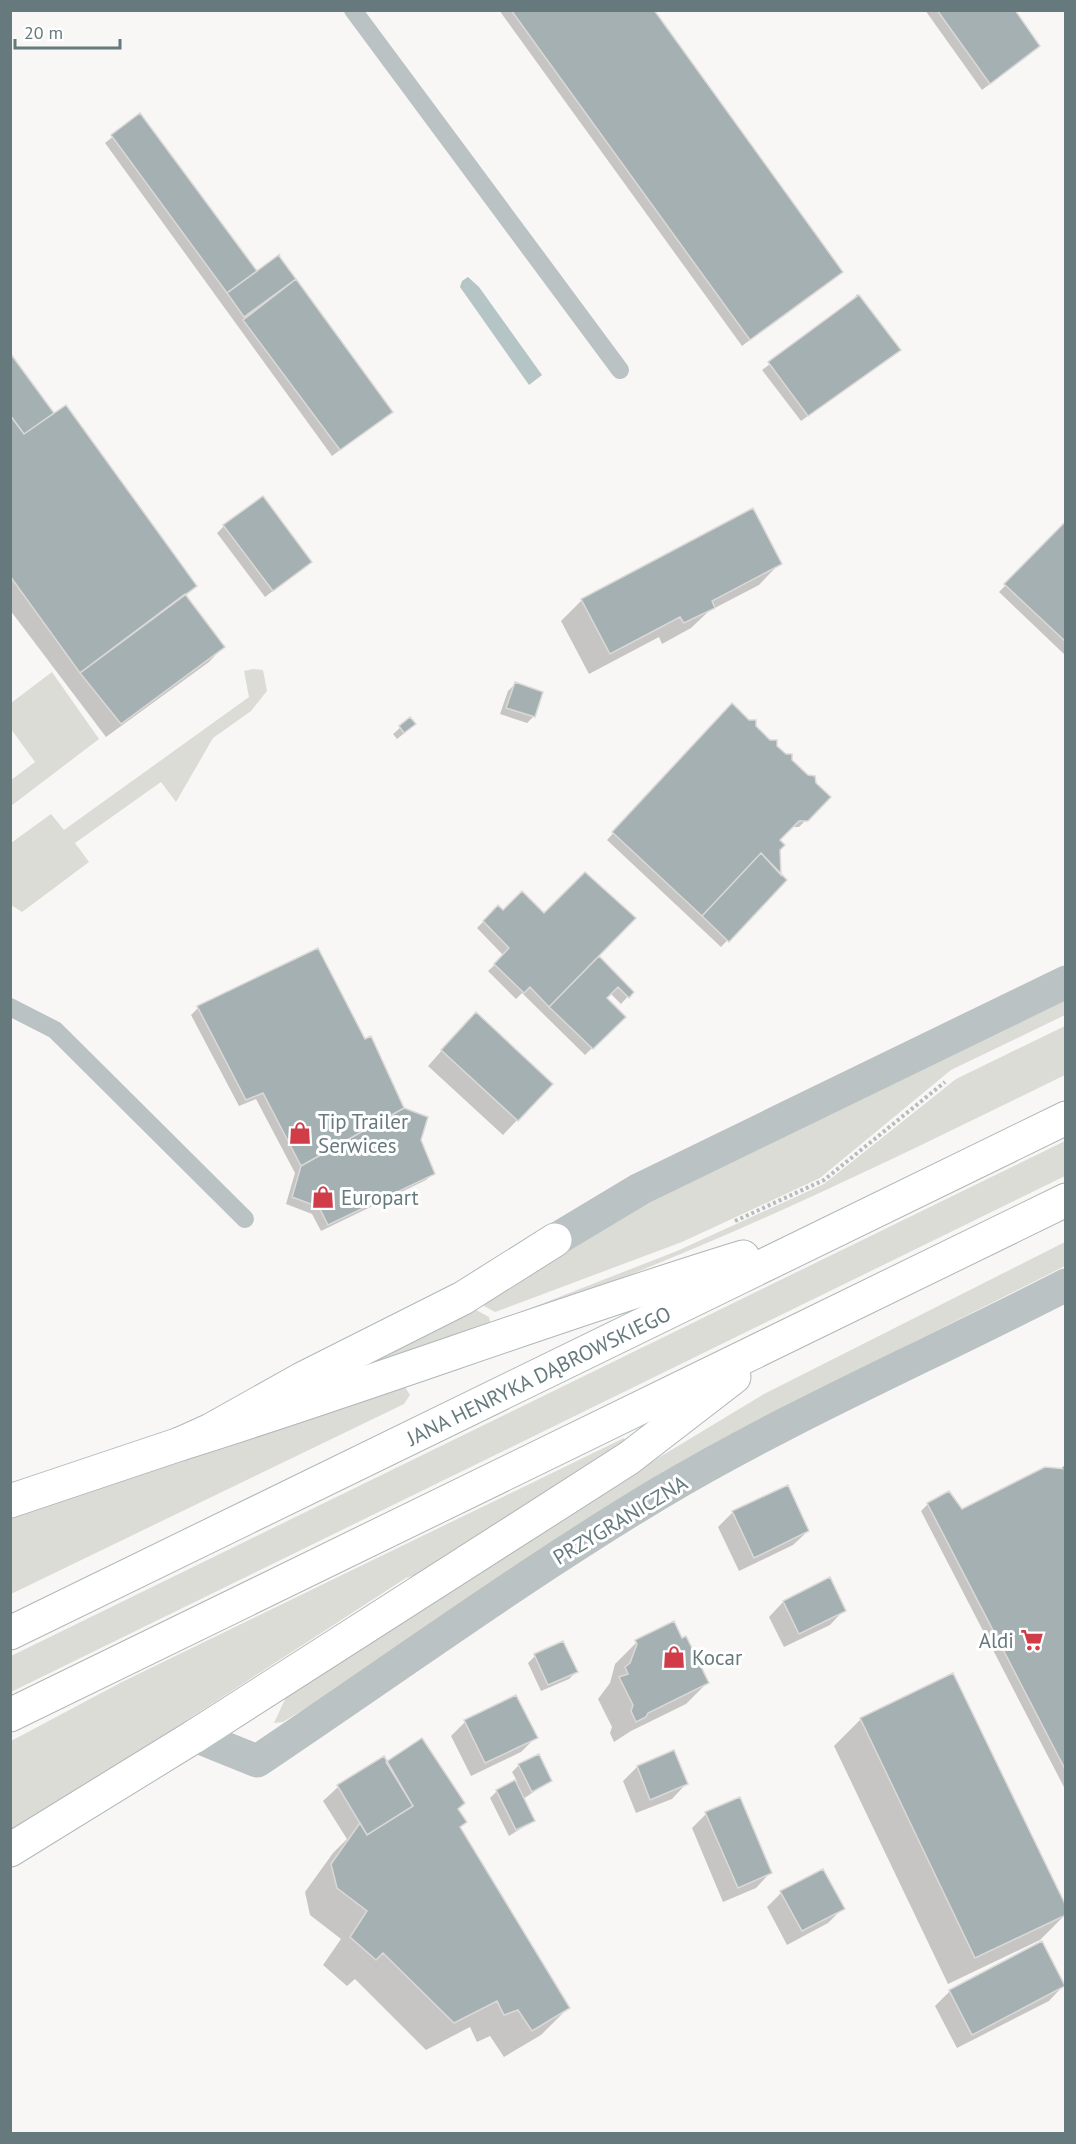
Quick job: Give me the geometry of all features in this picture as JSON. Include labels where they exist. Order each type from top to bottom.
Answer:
[{"type":"main road","name":"JANA HENRYKA DĄBROWSKIEGO","points":[[10,1633],[1065,1118]]},
{"type":"main road","points":[[10,1715],[1065,1200]]},
{"type":"main road","points":[[10,1501],[526,1330],[646,1287],[843,1227]]},
{"type":"main road","points":[[180,1444],[463,1298],[555,1240]]},
{"type":"main road","points":[[10,1850],[195,1736],[629,1458],[787,1335]]},
{"type":"street","points":[[555,1240],[640,1189],[1065,982]]},
{"type":"street","name":"PRZYGRANICZNA","points":[[195,1736],[257,1761],[578,1544],[660,1493],[790,1423],[1065,1285]]},
{"type":"lane","points":[[353,10],[620,370]]},
{"type":"lane","points":[[10,1007],[55,1030],[245,1219]]},
{"type":"path","points":[[734,1222],[824,1180],[954,1075]]},
{"type":"shaded area","points":[[468,277],[479,287],[542,375],[529,385],[460,287],[462,281]]},
{"type":"shaded area","points":[[263,670],[267,691],[251,711],[213,738],[176,802],[161,782],[75,843],[89,862],[22,912],[11,905],[11,843],[51,814],[64,830],[249,697],[244,671]]},
{"type":"shaded area","points":[[52,672],[99,739],[11,806],[11,780],[35,762],[11,729],[11,703]]},
{"type":"shaded area","points":[[1065,994],[1065,1015],[951,1070],[820,1178],[682,1242],[495,1312],[475,1301],[580,1237]]},
{"type":"shaded area","points":[[1065,1026],[1065,1075],[867,1171],[734,1231],[529,1313],[531,1308],[677,1251],[824,1184],[956,1079]]},
{"type":"shaded area","points":[[1065,1141],[1065,1176],[11,1692],[11,1656]]},
{"type":"shaded area","points":[[1065,1242],[1065,1266],[900,1349],[283,1722],[274,1723],[286,1697],[630,1475],[764,1394]]},
{"type":"shaded area","points":[[467,1305],[489,1317],[491,1326],[346,1375]]},
{"type":"shaded area","points":[[405,1387],[410,1395],[404,1404],[11,1594],[11,1515]]},
{"type":"shaded area","points":[[624,1438],[625,1441],[426,1572],[406,1578],[99,1777],[11,1830],[11,1741],[122,1682]]},
{"type":"building","points":[[511,10],[654,10],[843,272],[750,340]]},
{"type":"building","points":[[937,10],[1015,10],[1040,46],[990,84]]},
{"type":"building","points":[[140,113],[257,271],[227,293],[111,135]]},
{"type":"building","points":[[280,254],[279,256],[296,279],[244,317],[227,293]]},
{"type":"building","points":[[296,279],[393,412],[340,450],[243,320]]},
{"type":"building","points":[[859,295],[901,350],[808,416],[768,362]]},
{"type":"building","points":[[10,353],[54,413],[24,434],[10,415]]},
{"type":"building","points":[[66,405],[197,586],[80,673],[10,576],[10,415],[24,434]]},
{"type":"building","points":[[263,496],[312,562],[273,591],[223,525]]},
{"type":"building","points":[[753,508],[782,564],[712,601],[715,608],[684,623],[680,617],[610,654],[581,599]]},
{"type":"building","points":[[1066,521],[1066,642],[1004,584]]},
{"type":"building","points":[[185,594],[225,647],[121,724],[80,673]]},
{"type":"building","points":[[515,682],[543,692],[535,717],[506,708]]},
{"type":"building","points":[[732,703],[749,720],[756,720],[756,726],[770,740],[777,740],[777,746],[786,754],[792,754],[792,760],[808,775],[815,776],[816,783],[831,797],[808,821],[799,821],[780,840],[785,845],[780,850],[781,875],[761,853],[702,916],[612,832]]},
{"type":"building","points":[[410,717],[416,724],[404,733],[399,726]]},
{"type":"building","points":[[761,853],[787,880],[729,942],[702,916]]},
{"type":"building","points":[[585,872],[636,918],[549,1007],[530,987],[524,993],[494,964],[509,948],[483,921],[498,905],[503,910],[522,891],[544,913]]},
{"type":"building","points":[[318,948],[365,1039],[371,1036],[404,1108],[301,1166],[263,1093],[246,1100],[197,1006]]},
{"type":"building","points":[[599,956],[634,992],[629,998],[618,987],[607,998],[626,1017],[593,1049],[549,1007]]},
{"type":"building","points":[[476,1012],[553,1084],[518,1121],[441,1050]]},
{"type":"building","points":[[404,1108],[428,1117],[421,1140],[435,1174],[328,1225],[319,1207],[292,1197],[301,1166]]},
{"type":"building","name":"Aldi","points":[[1045,1467],[1066,1469],[1066,1771],[927,1503],[949,1491],[962,1509]]},
{"type":"building","points":[[788,1485],[809,1531],[754,1558],[732,1511]]},
{"type":"building","points":[[830,1577],[846,1611],[799,1634],[783,1601]]},
{"type":"building","points":[[674,1621],[682,1638],[686,1636],[709,1683],[648,1713],[646,1717],[636,1722],[631,1711],[633,1705],[619,1677],[628,1674],[625,1667],[630,1663],[637,1644],[635,1640]]},
{"type":"building","points":[[563,1641],[578,1672],[548,1685],[534,1654]]},
{"type":"building","points":[[953,1673],[1066,1906],[1066,1915],[975,1958],[860,1718]]},
{"type":"building","points":[[516,1695],[538,1738],[485,1763],[464,1720]]},
{"type":"building","points":[[422,1738],[465,1803],[458,1809],[467,1822],[460,1827],[570,2008],[532,2031],[518,2010],[504,2015],[497,2001],[454,2023],[383,1953],[376,1960],[350,1937],[367,1911],[337,1888],[331,1864],[360,1823],[367,1835],[413,1806],[386,1762]]},
{"type":"building","points":[[674,1750],[688,1784],[650,1800],[637,1766]]},
{"type":"building","points":[[539,1754],[552,1781],[532,1792],[518,1764]]},
{"type":"building","points":[[384,1756],[413,1806],[367,1835],[337,1785]]},
{"type":"building","points":[[515,1780],[535,1821],[516,1830],[496,1790]]},
{"type":"building","points":[[740,1797],[772,1873],[738,1888],[705,1812]]},
{"type":"building","points":[[823,1869],[845,1909],[802,1931],[780,1891]]},
{"type":"building","points":[[1042,1941],[1065,1986],[972,2035],[949,1990]]},
{"type":"place","name":"Tip Trailer Serwices","points":[[300,1133]]},
{"type":"place","name":"Europart","points":[[323,1197]]},
{"type":"place","name":"Aldi","points":[[1032,1640]]},
{"type":"place","name":"Kocar","points":[[674,1657]]}]
